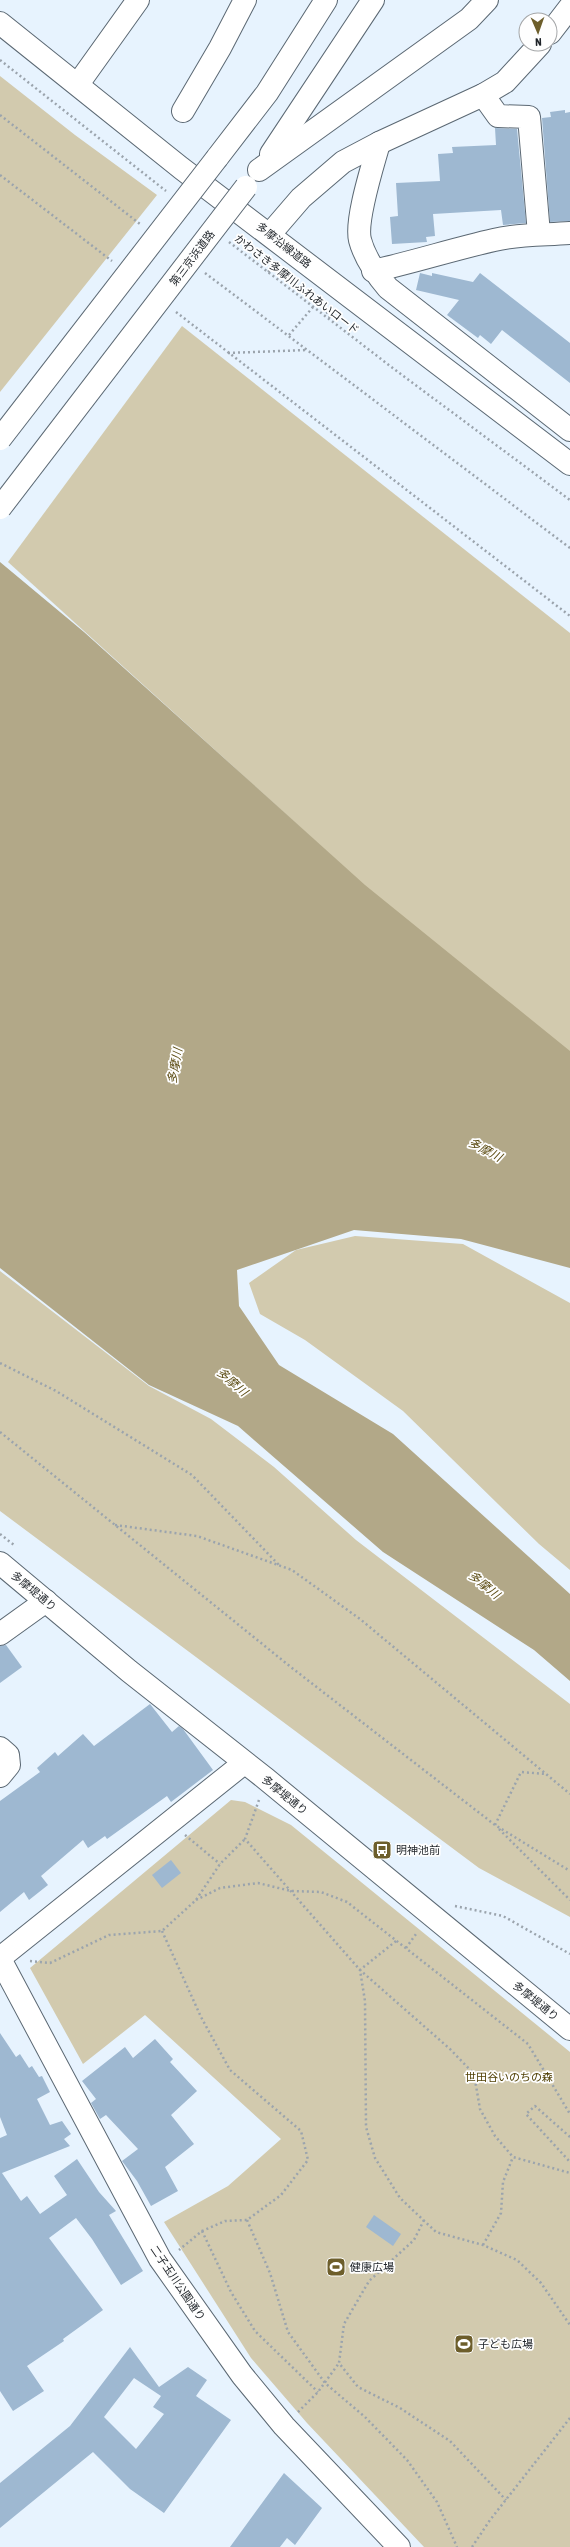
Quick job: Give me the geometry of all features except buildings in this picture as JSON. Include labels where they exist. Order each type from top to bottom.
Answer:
[{"type":"main road","points":[[78,84],[138,0]]},
{"type":"main road","points":[[183,110],[220,48],[245,0]]},
{"type":"main road","points":[[0,439],[267,93],[326,0]]},
{"type":"main road","name":"第三京浜道路","points":[[0,508],[286,134],[373,0]]},
{"type":"main road","points":[[253,178],[469,19],[487,0]]},
{"type":"main road","points":[[558,23],[570,7]]},
{"type":"main road","name":"多摩沿線道路","points":[[0,23],[181,168],[270,234],[570,464]]},
{"type":"main road","points":[[270,234],[301,198],[343,162],[379,143],[483,95],[505,82],[533,52]]},
{"type":"main road","points":[[483,95],[498,116],[529,117],[539,234]]},
{"type":"main road","points":[[379,143],[363,207],[360,239],[373,271],[388,288],[570,430]]},
{"type":"main road","points":[[373,271],[431,258],[495,240],[539,234],[570,233]]},
{"type":"main road","name":"多摩堤通り","points":[[0,1563],[129,1671],[266,1779],[570,2029]]},
{"type":"main road","points":[[0,1634],[46,1601]]},
{"type":"main road","points":[[0,1748],[8,1756],[9,1765],[0,1776]]},
{"type":"main road","points":[[0,1958],[171,1824],[244,1763]]},
{"type":"main road","name":"二子玉川公園通り","points":[[0,1958],[160,2259],[242,2375],[284,2426],[399,2547]]},
{"type":"path","points":[[0,60],[172,196]]},
{"type":"path","points":[[0,115],[142,226]]},
{"type":"path","points":[[0,175],[114,262]]},
{"type":"path","name":"かわさき多摩川ふれあいロード","points":[[227,240],[313,307],[570,500]]},
{"type":"path","points":[[199,269],[570,548]]},
{"type":"path","points":[[288,336],[313,307]]},
{"type":"path","points":[[174,310],[570,616]]},
{"type":"path","points":[[228,353],[308,350]]},
{"type":"path","points":[[0,1363],[56,1392],[192,1474],[279,1566]]},
{"type":"path","points":[[0,1432],[292,1668],[495,1825],[570,1871]]},
{"type":"path","points":[[115,1525],[198,1536],[292,1570],[360,1619],[570,1794]]},
{"type":"path","points":[[495,1825],[521,1772],[547,1774]]},
{"type":"path","points":[[29,1961],[50,1963],[109,1935],[162,1931],[196,1900],[220,1864],[245,1839],[266,1779]]},
{"type":"path","points":[[171,1824],[220,1864]]},
{"type":"path","points":[[495,1825],[570,1900]]},
{"type":"path","points":[[245,1839],[360,1970],[450,2049],[474,2074],[480,2109],[495,2136],[513,2157],[570,2173]]},
{"type":"path","points":[[196,1900],[220,1888],[258,1883],[291,1891],[321,1892],[347,1902],[528,2044],[570,2114]]},
{"type":"path","points":[[450,1906],[503,1916],[570,1954]]},
{"type":"path","points":[[160,2259],[176,2253],[202,2230],[225,2221],[246,2220],[282,2195],[308,2160],[302,2131],[230,2070],[201,2017],[162,1931]]},
{"type":"path","points":[[406,1948],[416,1934]]},
{"type":"path","points":[[360,1970],[396,1941]]},
{"type":"path","points":[[360,1970],[365,2001],[366,2127],[375,2158],[400,2198],[436,2232],[483,2245],[517,2260],[541,2283],[570,2325]]},
{"type":"path","points":[[570,2137],[535,2106],[526,2114],[570,2162]]},
{"type":"path","points":[[483,2245],[502,2213],[503,2182],[513,2157]]},
{"type":"path","points":[[246,2220],[270,2273],[288,2332],[325,2383],[365,2418],[407,2460],[437,2502],[457,2547]]},
{"type":"path","points":[[284,2426],[318,2392],[339,2363],[344,2324],[369,2281],[414,2240],[424,2220]]},
{"type":"path","points":[[202,2230],[231,2292],[255,2331],[318,2392]]},
{"type":"path","points":[[339,2363],[358,2387],[400,2408],[450,2441],[506,2500]]},
{"type":"path","points":[[472,2547],[506,2500],[570,2418]]},
{"type":"green space","points":[[0,76],[75,135],[157,195],[0,392]]},
{"type":"green space","points":[[182,326],[570,633],[570,1052],[366,887],[8,562]]},
{"type":"green space","points":[[355,1236],[463,1244],[570,1303],[570,1570],[539,1544],[403,1411],[305,1340],[260,1314],[249,1283],[296,1250]]},
{"type":"green space","points":[[0,1271],[149,1386],[211,1419],[274,1467],[356,1540],[570,1704],[570,1917],[479,1868],[0,1511]]},
{"type":"green space","name":"世田谷いのちの森","points":[[231,1800],[245,1802],[291,1825],[570,2052],[570,2547],[424,2547],[307,2423],[251,2358],[164,2222],[228,2186],[281,2139],[145,2015],[83,2064],[30,1968]]},
{"type":"water","name":"多摩川","points":[[0,562],[84,632],[365,885],[570,1051],[570,1268],[461,1239],[354,1230],[237,1270],[239,1306],[279,1365],[393,1434],[570,1594],[570,1681],[534,1650],[383,1552],[238,1426],[149,1385],[0,1268]]},
{"type":"place","name":"明神池前","points":[[382,1850]]},
{"type":"place","name":"健康広場","points":[[336,2267]]},
{"type":"place","name":"子ども広場","points":[[464,2344]]}]
